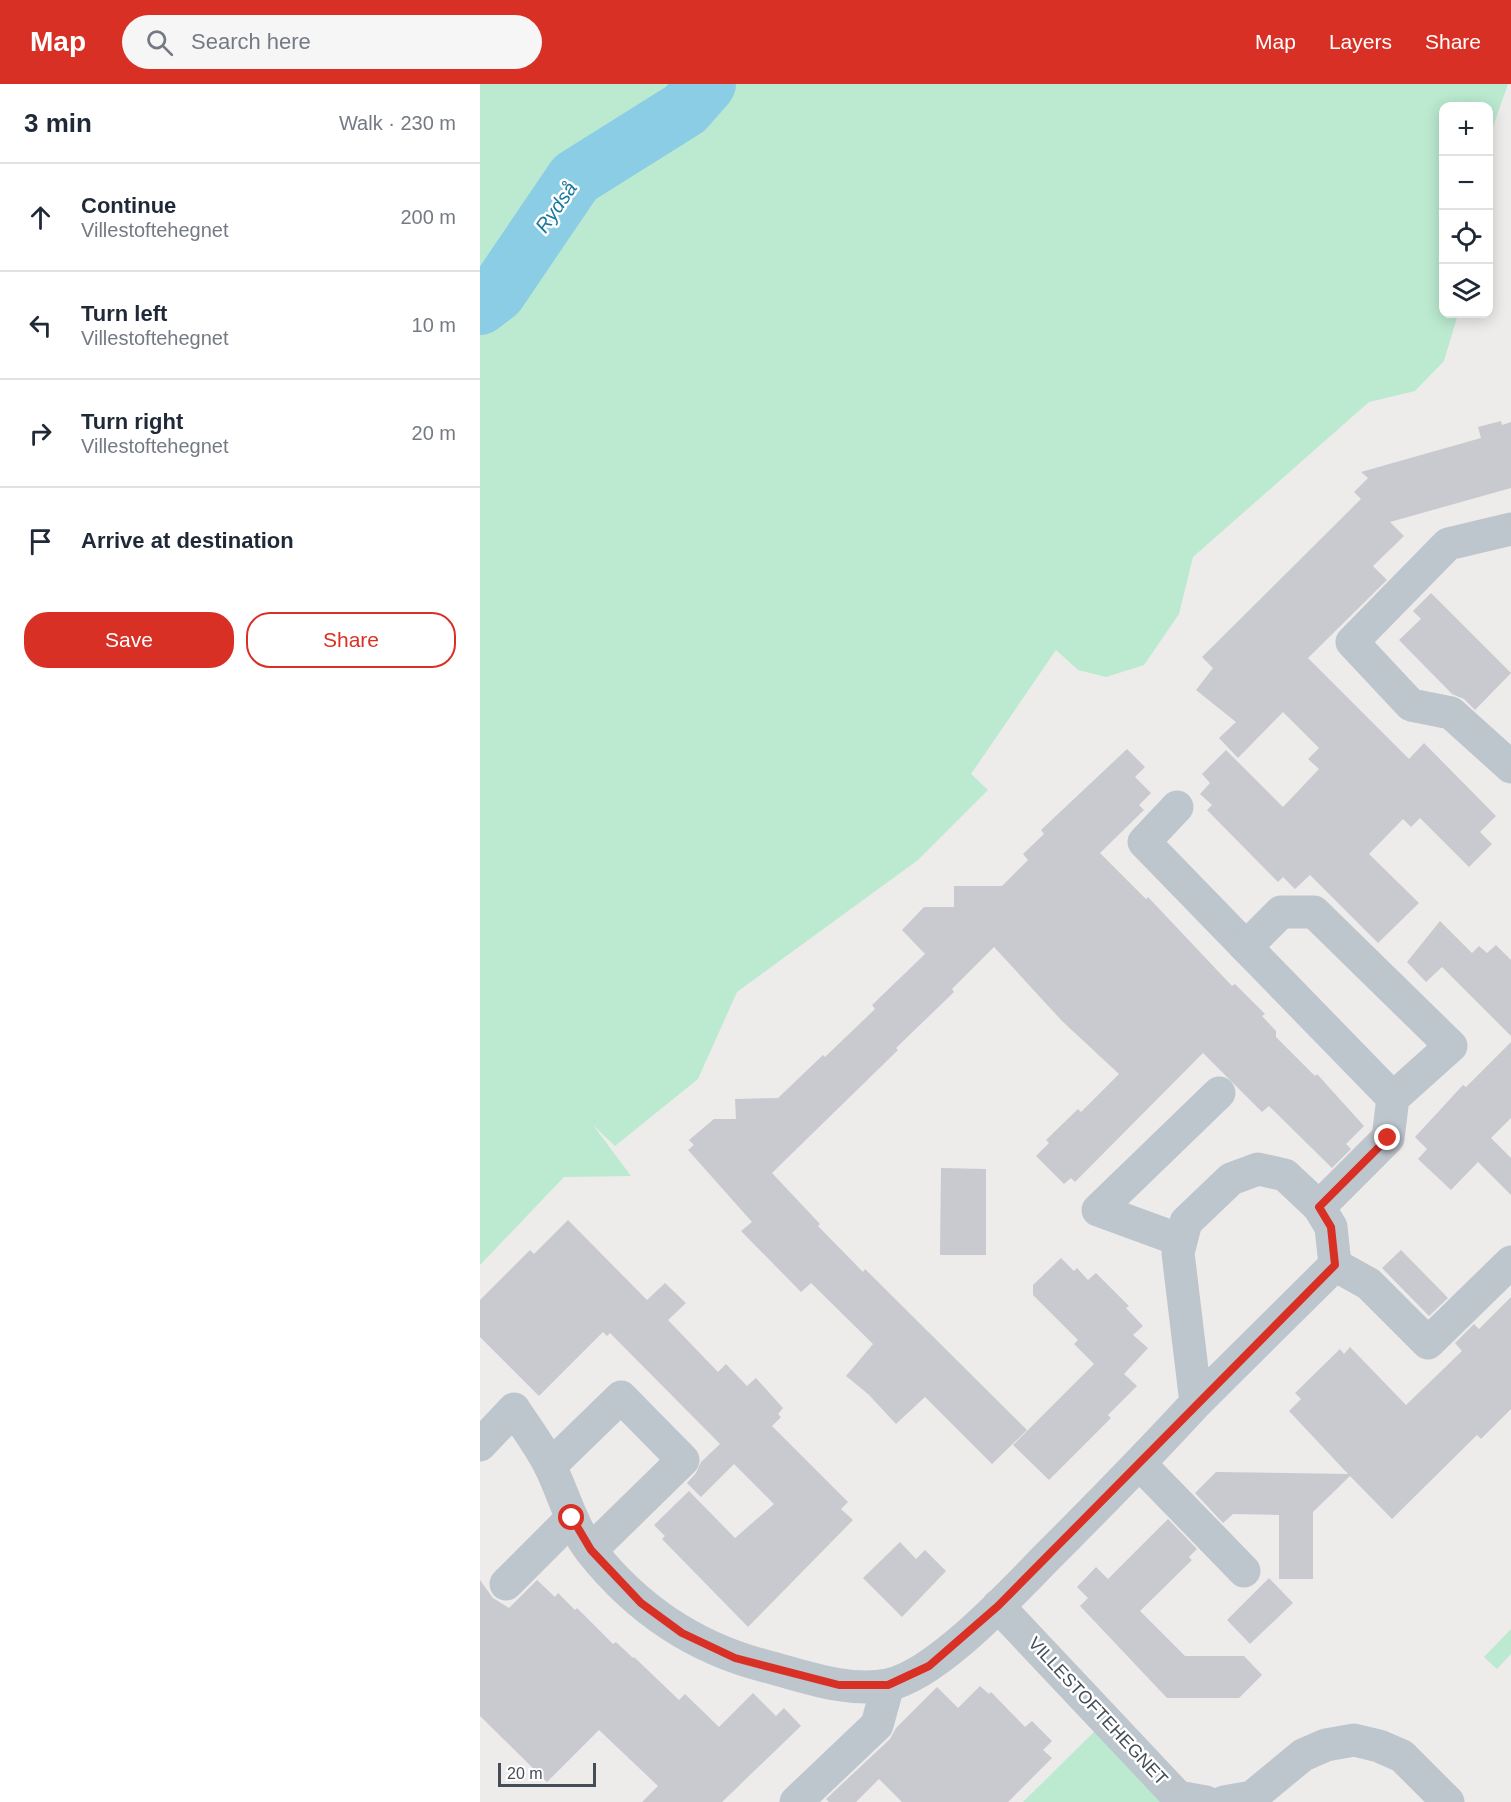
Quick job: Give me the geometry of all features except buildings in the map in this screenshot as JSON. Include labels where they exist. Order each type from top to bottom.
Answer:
[{"type":"street","points":[[1511,530],[1448,544],[1352,642],[1411,705],[1451,713],[1511,767]]},
{"type":"street","points":[[1177,807],[1144,842],[1394,1098]]},
{"type":"street","points":[[1246,947],[1281,912],[1314,912],[1451,1046],[1394,1098],[1388,1138],[1319,1207]]},
{"type":"street","points":[[1180,1240],[1098,1210],[1219,1093]]},
{"type":"street","points":[[1196,1403],[1178,1253],[1186,1222],[1231,1179],[1258,1169],[1285,1175],[1319,1207],[1331,1227],[1335,1265]]},
{"type":"street","points":[[1335,1265],[1369,1284],[1428,1343],[1511,1262]]},
{"type":"street","points":[[480,1444],[514,1409],[550,1466],[572,1518],[591,1550],[641,1603],[682,1633],[735,1658],[839,1685],[888,1685],[929,1666],[998,1606],[1140,1464],[1196,1403],[1335,1265]]},
{"type":"street","points":[[550,1466],[621,1397],[683,1460],[591,1550]]},
{"type":"street","points":[[1140,1464],[1244,1571]]},
{"type":"street","points":[[506,1584],[572,1518]]},
{"type":"street","name":"VILLESTOFTEHEGNET","points":[[998,1606],[1186,1800]]},
{"type":"street","points":[[796,1802],[878,1725],[888,1685]]},
{"type":"street","points":[[1224,1802],[1252,1797],[1303,1755],[1326,1745],[1354,1740],[1379,1746],[1402,1756],[1448,1802]]},
{"type":"green space","points":[[480,84],[1508,84],[1493,127],[1493,102],[1439,102],[1439,318],[1457,318],[1444,361],[1415,391],[1369,402],[1193,557],[1179,614],[1144,665],[1106,677],[1078,670],[1056,650],[971,774],[988,790],[918,860],[737,992],[698,1079],[615,1146],[593,1125],[631,1176],[564,1177],[480,1265]]},
{"type":"green space","points":[[1511,1629],[1511,1654],[1497,1669],[1484,1657]]},
{"type":"green space","points":[[1095,1731],[1163,1799],[1160,1802],[1023,1802]]},
{"type":"waterway","name":"Rydså","points":[[480,306],[497,293],[575,178],[685,109],[707,84]]},
{"type":"route","points":[[572,1518],[591,1550],[641,1603],[682,1633],[735,1658],[839,1685],[888,1685],[929,1666],[998,1606],[1140,1464],[1196,1403],[1335,1265],[1335,1245],[1331,1227],[1319,1207],[1388,1138]]}]
